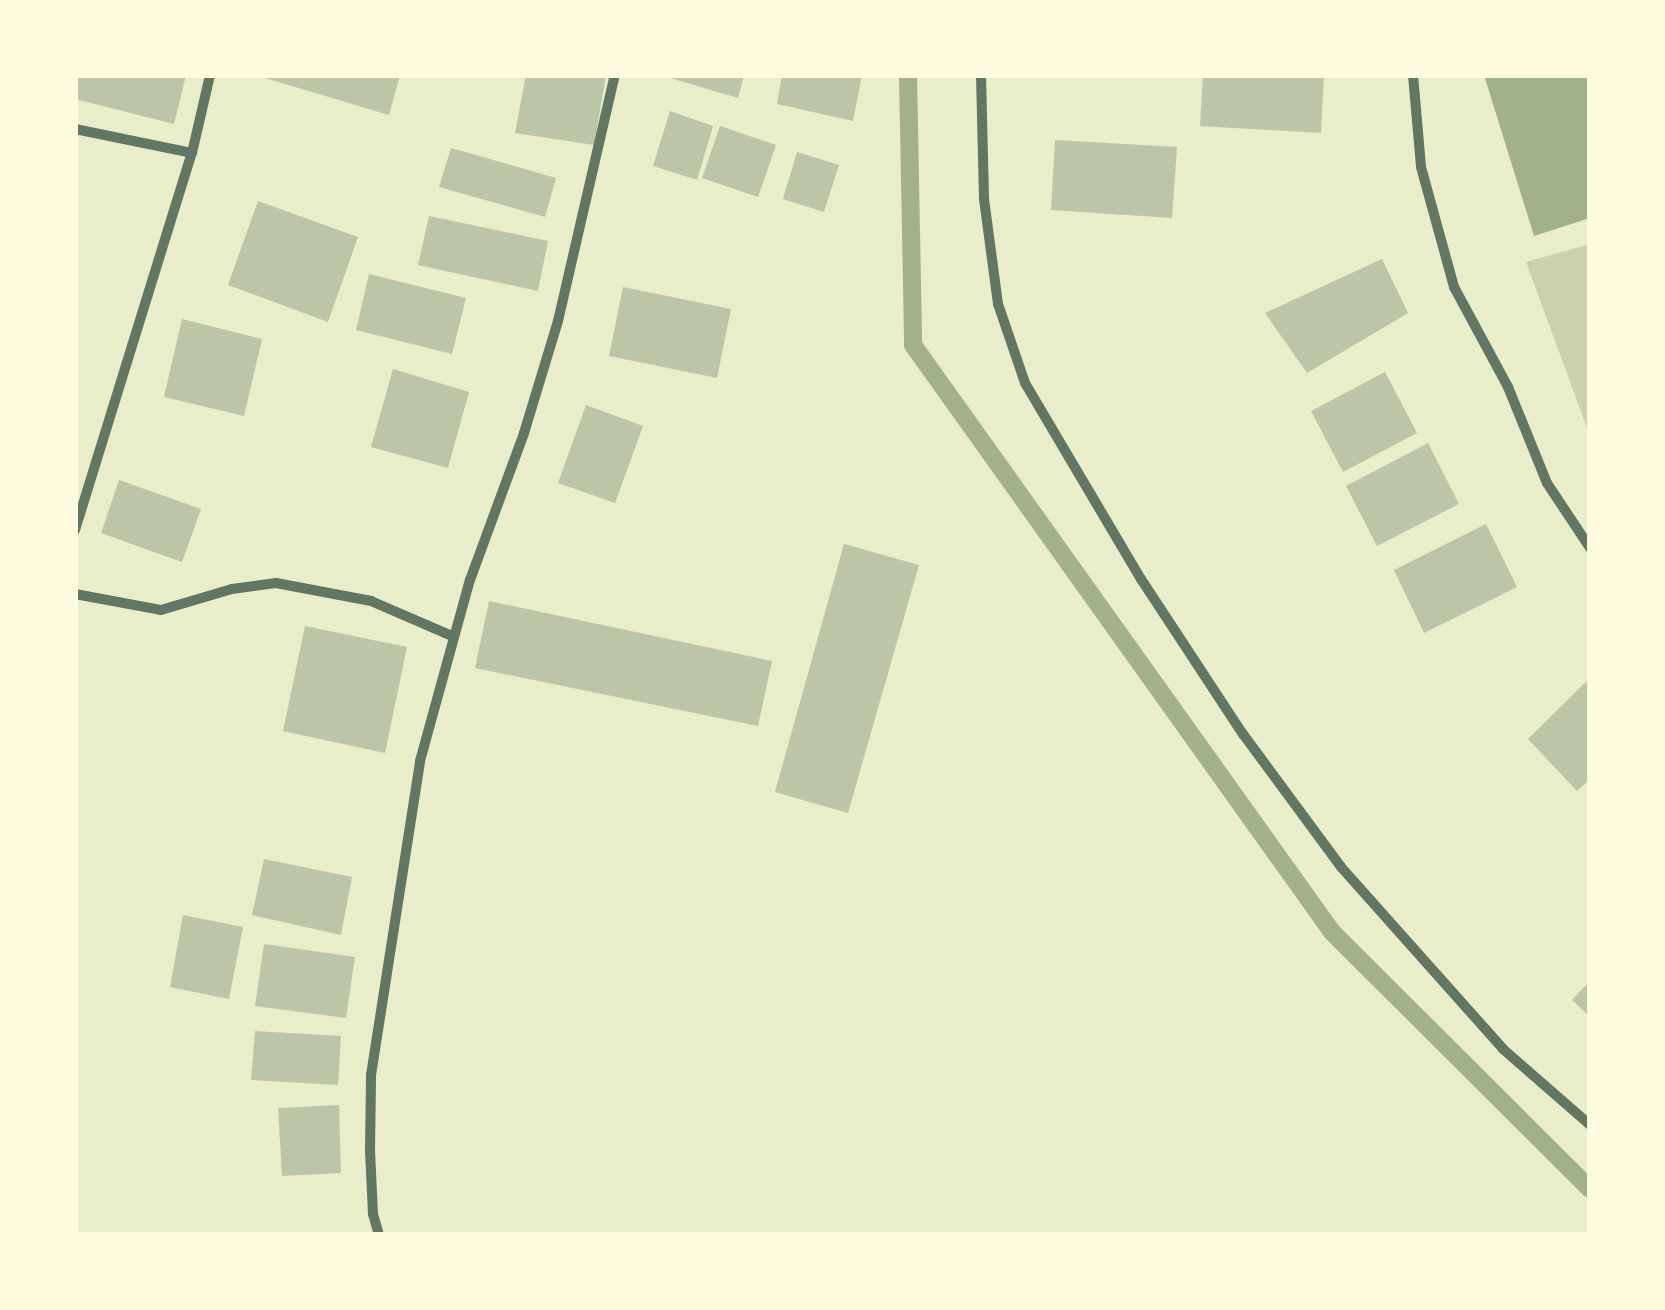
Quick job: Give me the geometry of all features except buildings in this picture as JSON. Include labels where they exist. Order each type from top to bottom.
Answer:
[{"type":"street","points":[[75,530],[192,153],[210,75]]},
{"type":"street","points":[[379,1235],[370,1167],[371,1075],[420,762],[452,636],[558,321],[615,75]]},
{"type":"street","points":[[981,75],[984,198],[998,304],[1025,384],[1141,579],[1243,734],[1342,867],[1503,1049],[1590,1125]]},
{"type":"street","points":[[1413,75],[1421,167],[1454,288],[1508,387],[1547,483],[1590,548]]},
{"type":"street","points":[[75,128],[192,153]]},
{"type":"street","points":[[75,594],[161,610],[232,588],[276,583],[371,601],[452,636]]},
{"type":"shaded area","points":[[1484,75],[1590,75],[1590,218],[1534,236]]},
{"type":"shaded area","points":[[1590,244],[1590,436],[1526,262]]},
{"type":"waterway","points":[[908,75],[913,345],[1332,932],[1590,1189]]}]
